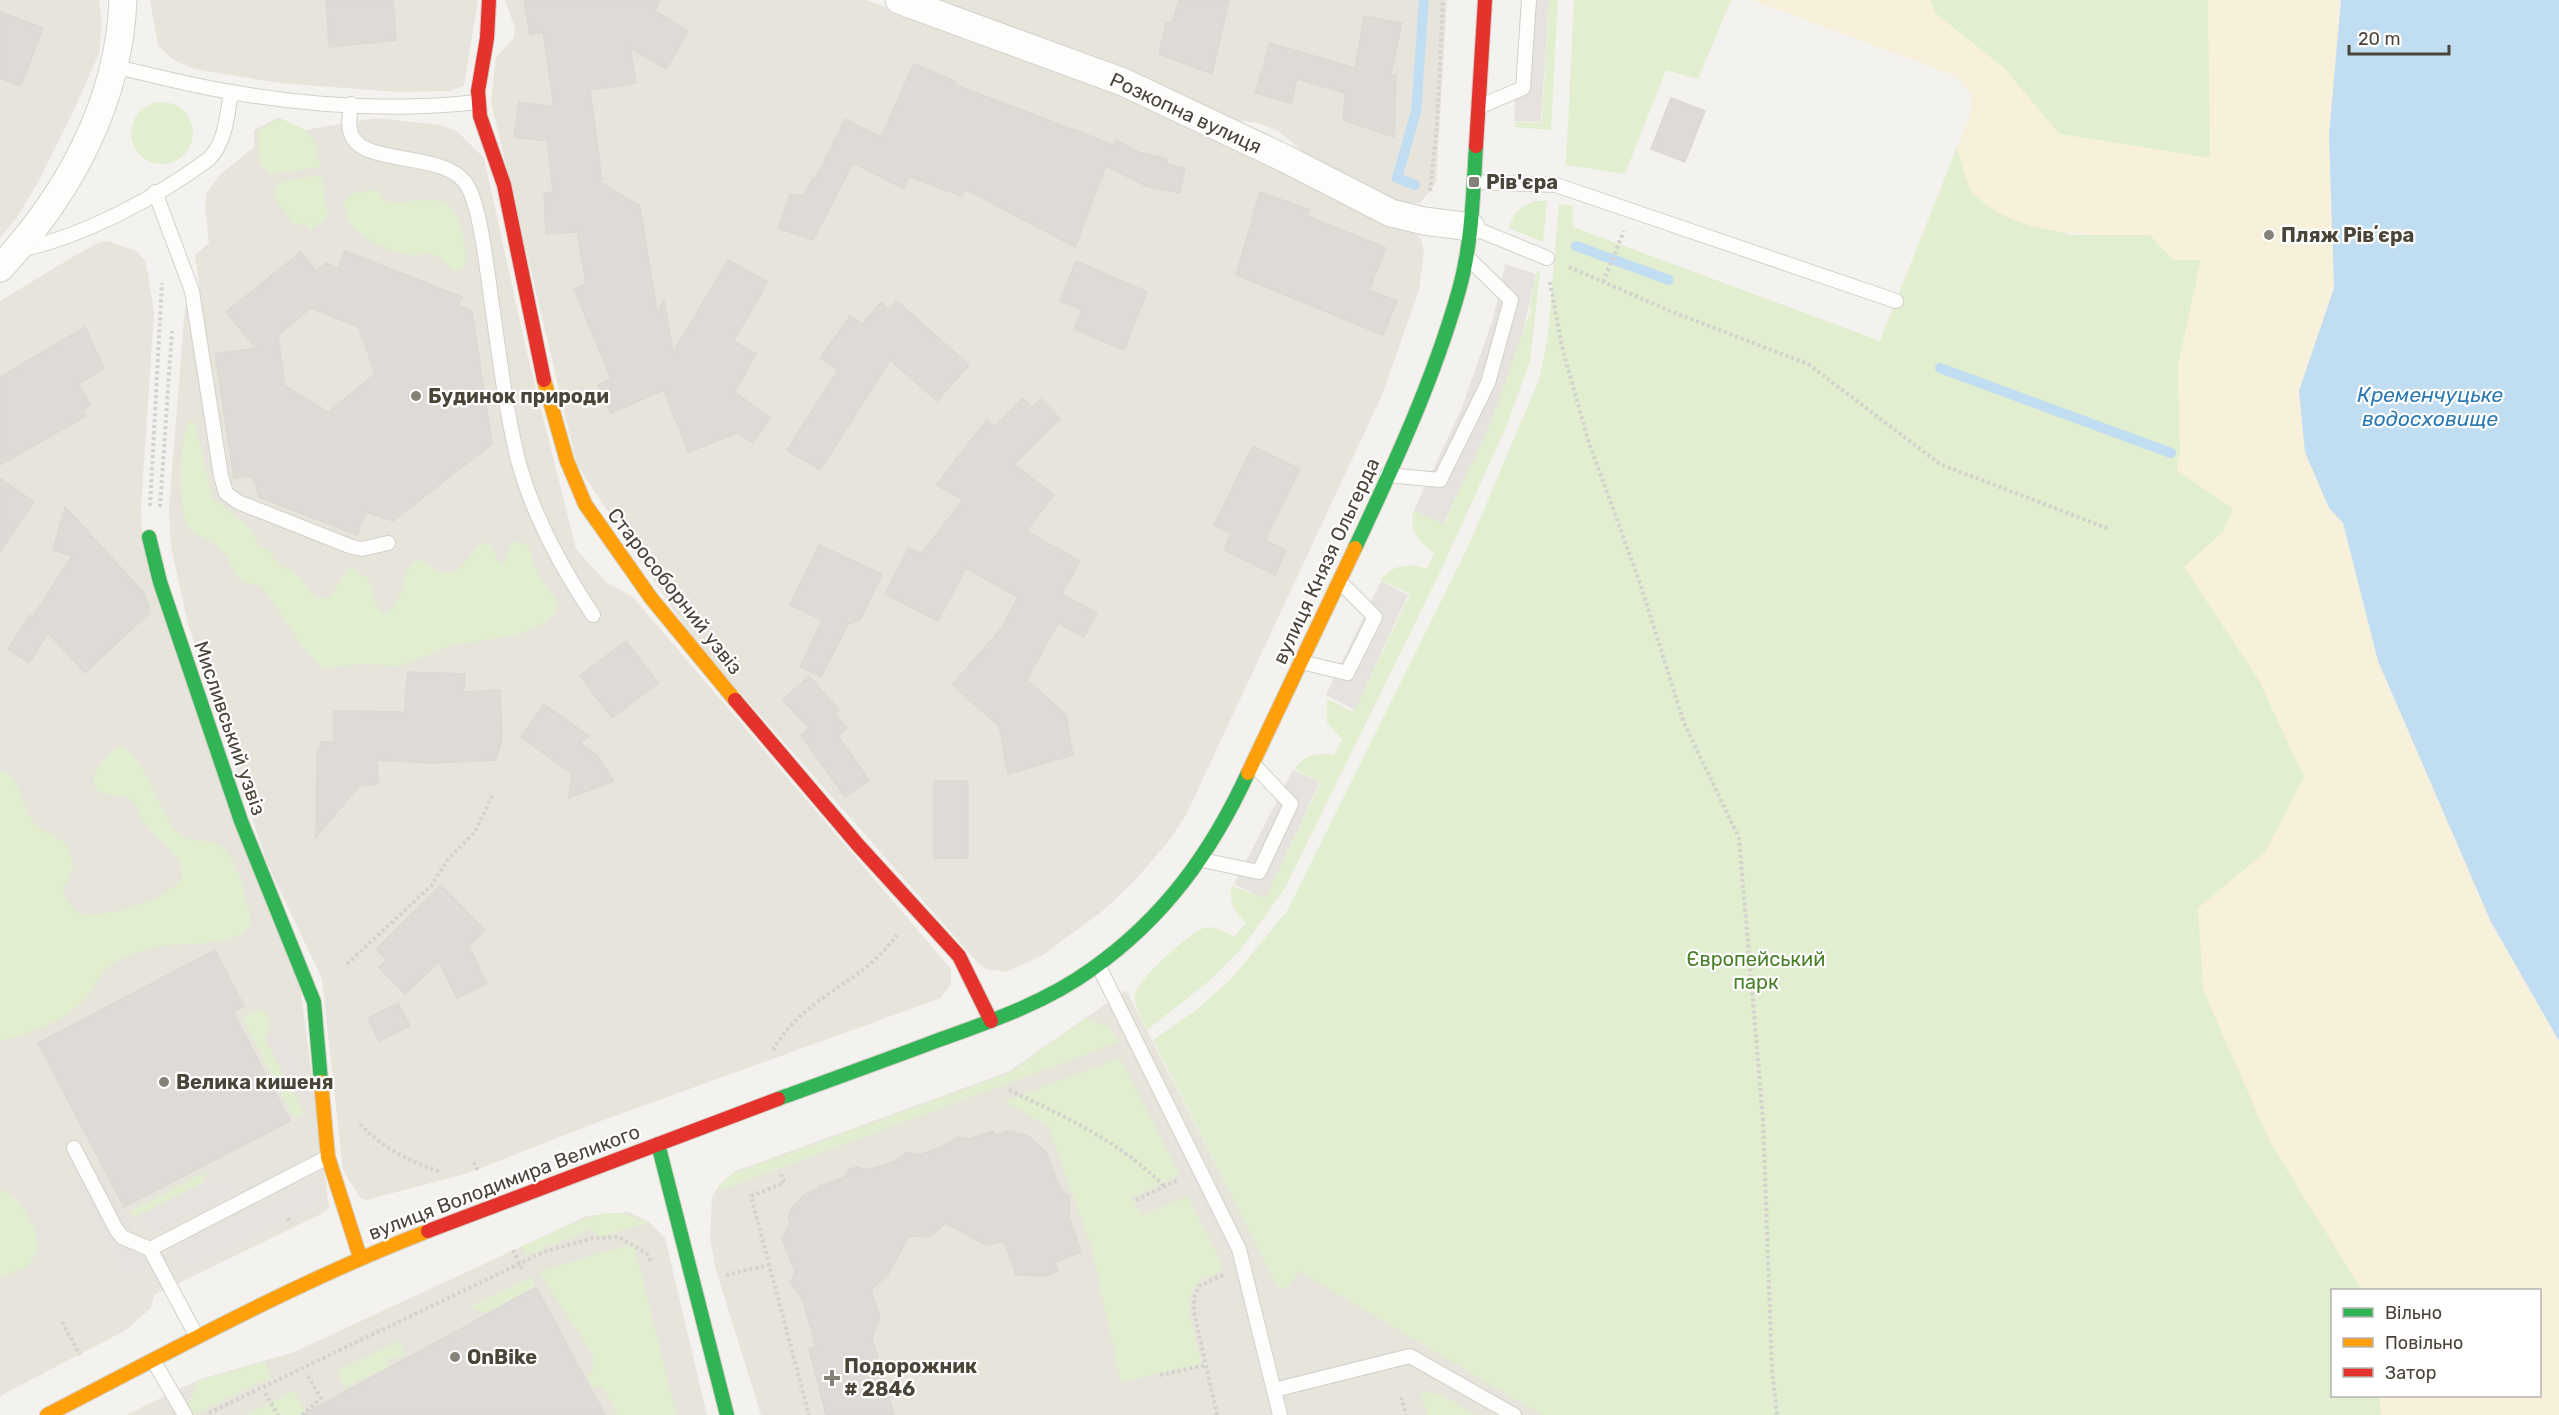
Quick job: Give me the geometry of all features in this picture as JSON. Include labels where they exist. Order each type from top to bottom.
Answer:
[{"type":"main road","name":"Старособорний узвіз","points":[[489,0],[478,102],[482,125],[495,151],[504,184],[542,374],[567,461],[585,504],[681,637],[858,845],[967,968],[991,1022]]},
{"type":"main road","name":"вулиця Князя Ольгерда","points":[[991,1022],[1066,986],[1098,965],[1135,935],[1176,892],[1202,860],[1225,824],[1339,581],[1439,353],[1459,289],[1471,227],[1485,0]]},
{"type":"main road","name":"Мисливський узвіз","points":[[149,537],[160,582],[241,821],[314,1002],[328,1157],[340,1201],[360,1257]]},
{"type":"main road","name":"вулиця Володимира Великого","points":[[47,1415],[197,1337],[360,1257],[587,1168],[991,1022]]},
{"type":"main road","points":[[658,1144],[727,1415]]},
{"type":"street","points":[[5,255],[67,181],[96,124],[115,68],[123,0]]},
{"type":"street","name":"Розкопна вулиця","points":[[899,0],[1123,82],[1284,158],[1373,206],[1425,221],[1471,227]]},
{"type":"lane","points":[[1479,107],[1523,88],[1529,0]]},
{"type":"lane","points":[[115,68],[231,92],[351,104],[438,106],[478,102]]},
{"type":"lane","points":[[5,255],[75,235],[199,166],[215,152],[223,134],[231,92]]},
{"type":"lane","points":[[351,104],[349,127],[352,137],[362,147],[440,166],[456,173],[469,188],[484,254],[508,412],[519,461],[549,541],[593,615]]},
{"type":"lane","points":[[1474,182],[1556,185],[1896,301]]},
{"type":"lane","points":[[155,192],[192,291],[220,476],[226,493],[238,502],[352,547],[362,549],[388,543]]},
{"type":"lane","points":[[1471,227],[1547,258]]},
{"type":"lane","points":[[1387,475],[1440,480],[1488,382],[1511,300],[1466,256]]},
{"type":"lane","points":[[1300,662],[1347,673],[1375,617],[1339,581]]},
{"type":"lane","points":[[1202,860],[1259,872],[1292,804],[1253,765]]},
{"type":"lane","points":[[1098,965],[1234,1234],[1244,1264],[1280,1415]]},
{"type":"lane","points":[[74,1148],[116,1229],[122,1237],[150,1249],[197,1337]]},
{"type":"lane","points":[[150,1249],[328,1157]]},
{"type":"lane","points":[[1274,1390],[1410,1356],[1514,1415]]},
{"type":"lane","points":[[153,1360],[185,1415]]},
{"type":"path","points":[[1425,221],[1437,124],[1443,0]]},
{"type":"path","points":[[1603,282],[1619,245]]},
{"type":"path","points":[[1778,1415],[1772,1370],[1763,1120],[1739,838],[1684,723],[1640,583],[1588,443],[1551,298],[1547,258],[1808,364],[1940,464],[2109,529]]},
{"type":"path","points":[[149,537],[162,280]]},
{"type":"path","points":[[149,537],[159,521],[173,320]]},
{"type":"path","points":[[347,964],[431,885],[449,858],[475,832],[493,794]]},
{"type":"path","points":[[773,1050],[784,1033],[808,1007],[875,960],[918,910]]},
{"type":"path","points":[[1009,1090],[1107,1139],[1165,1186]]},
{"type":"path","points":[[353,1116],[380,1143],[421,1165],[441,1172]]},
{"type":"path","points":[[474,1162],[478,1171]]},
{"type":"path","points":[[781,1174],[784,1183],[751,1196],[809,1415]]},
{"type":"path","points":[[1136,1200],[1184,1177]]},
{"type":"path","points":[[288,1218],[291,1224]]},
{"type":"path","points":[[205,1415],[544,1252],[593,1238],[619,1237],[647,1254],[656,1272]]},
{"type":"path","points":[[513,1250],[522,1269]]},
{"type":"path","points":[[718,1277],[770,1265]]},
{"type":"path","points":[[1217,1415],[1194,1312],[1196,1292],[1203,1282],[1226,1271]]},
{"type":"path","points":[[63,1322],[80,1355]]},
{"type":"path","points":[[1160,1375],[1206,1365]]},
{"type":"path","points":[[302,1415],[321,1398],[306,1373]]},
{"type":"path","points":[[265,1393],[278,1415]]},
{"type":"path","points":[[1401,1397],[1406,1415]]},
{"type":"shaded area","points":[[0,0],[99,0],[102,23],[99,54],[72,114],[37,184],[16,219],[0,238]]},
{"type":"shaded area","points":[[150,0],[478,0],[464,86],[450,91],[397,92],[279,83],[194,69],[172,59],[158,45]]},
{"type":"shaded area","points":[[505,0],[866,0],[1087,78],[1414,232],[1421,239],[1424,251],[1419,290],[1382,395],[1186,815],[1168,842],[1137,878],[1104,910],[1043,955],[1006,972],[986,969],[977,962],[693,639],[577,465],[491,102],[496,57],[514,38],[515,28]]},
{"type":"shaded area","points":[[934,0],[1447,0],[1436,183],[1420,203],[1408,205],[1368,190],[1312,159],[1277,130],[1258,123],[1229,119]]},
{"type":"shaded area","points":[[1521,0],[1549,0],[1541,122],[1514,121]]},
{"type":"shaded area","points":[[277,118],[305,130],[376,118],[441,125],[458,132],[484,158],[526,349],[576,549],[607,583],[632,596],[951,969],[951,984],[941,998],[601,1121],[465,1174],[366,1200],[360,1198],[343,1170],[322,979],[267,863],[188,624],[171,547],[169,508],[185,307],[202,305],[195,255],[209,243],[206,194],[220,175],[254,147],[254,130]]},
{"type":"shaded area","points":[[107,241],[136,251],[145,261],[148,273],[154,312],[141,508],[142,535],[300,985],[329,1207],[323,1213],[154,1295],[151,1308],[126,1330],[0,1396],[0,301],[76,255],[98,243]]},
{"type":"shaded area","points":[[1505,264],[1536,274],[1523,331],[1489,427],[1443,524],[1414,510],[1461,410],[1493,319]]},
{"type":"shaded area","points":[[1381,581],[1408,595],[1355,710],[1326,695]]},
{"type":"shaded area","points":[[1293,770],[1320,782],[1265,899],[1234,884]]},
{"type":"shaded area","points":[[1126,990],[1227,1187],[1234,1184],[1572,1415],[761,1415],[716,1270],[710,1238],[712,1197],[720,1184],[736,1171],[1008,1072]]},
{"type":"shaded area","points":[[270,1032],[284,1037],[317,1099],[292,1092],[265,1038]]},
{"type":"shaded area","points":[[100,1168],[151,1266],[126,1280],[74,1181]]},
{"type":"shaded area","points":[[218,1175],[237,1191],[156,1233],[136,1217]]},
{"type":"shaded area","points":[[319,1176],[323,1203],[180,1273],[176,1246]]},
{"type":"shaded area","points":[[628,1212],[649,1222],[665,1238],[707,1415],[126,1415],[198,1380],[294,1352],[587,1216]]},
{"type":"green space","points":[[1549,0],[1558,0],[1551,130],[1515,127],[1516,122],[1542,123]]},
{"type":"green space","points":[[1574,0],[1731,0],[1698,79],[1666,70],[1625,174],[1566,165]]},
{"type":"green space","points":[[1930,0],[2208,0],[2211,158],[2059,134],[2004,68],[1935,13]]},
{"type":"green space","points":[[156,102],[168,102],[184,111],[191,121],[193,133],[191,145],[184,155],[168,164],[156,164],[145,159],[136,150],[131,139],[131,127],[136,116],[145,107]]},
{"type":"green space","points":[[280,118],[298,126],[310,135],[317,147],[320,167],[270,174],[259,164],[258,131]]},
{"type":"green space","name":"Європейський парк","points":[[1957,147],[1972,193],[2069,235],[2150,235],[2173,260],[2201,260],[2178,365],[2180,452],[2177,470],[2233,508],[2223,532],[2184,567],[2259,680],[2304,777],[2289,808],[2270,1142],[2361,1289],[2331,1289],[2331,1397],[2379,1397],[2382,1415],[1542,1415],[1299,1271],[1287,1288],[1277,1286],[1153,1040],[1195,1011],[1232,978],[1287,911],[1468,547],[1539,380],[1548,335],[1559,204],[1573,206],[1573,227],[1880,341]]},
{"type":"green space","points":[[321,175],[328,217],[310,231],[303,222],[296,226],[272,195],[279,182]]},
{"type":"green space","points":[[379,191],[385,201],[435,200],[453,209],[459,219],[465,244],[466,257],[463,269],[453,271],[441,258],[430,255],[403,254],[364,237],[349,221],[344,201],[354,193]]},
{"type":"green space","points":[[1536,201],[1547,201],[1543,242],[1509,228],[1518,210]]},
{"type":"green space","points":[[1537,271],[1540,272],[1530,361],[1506,427],[1442,568],[1284,890],[1241,949],[1209,981],[1147,1030],[1135,999],[1144,979],[1197,931],[1208,927],[1216,928],[1234,937],[1246,923],[1233,906],[1232,886],[1265,898],[1321,782],[1294,769],[1302,760],[1311,756],[1334,755],[1342,739],[1327,723],[1327,699],[1354,712],[1410,594],[1381,580],[1391,571],[1402,566],[1427,569],[1434,553],[1423,545],[1413,529],[1414,510],[1444,524],[1489,424],[1532,312],[1529,308]]},
{"type":"green space","points":[[192,421],[196,426],[212,498],[244,522],[259,545],[267,550],[281,566],[293,571],[316,598],[330,598],[347,569],[353,567],[369,580],[379,612],[385,614],[396,603],[407,572],[416,560],[441,572],[451,573],[462,566],[475,550],[485,543],[491,545],[497,560],[503,565],[512,543],[516,541],[528,545],[539,577],[558,601],[557,612],[544,623],[517,635],[452,645],[401,666],[359,664],[325,668],[306,650],[259,585],[244,581],[239,577],[217,546],[188,526],[183,506],[181,474],[183,442],[189,422]]},
{"type":"green space","points":[[118,747],[123,747],[133,756],[168,818],[183,836],[192,840],[213,842],[227,852],[245,895],[250,915],[249,926],[234,938],[207,943],[159,946],[126,957],[109,966],[85,999],[68,1014],[34,1031],[0,1040],[0,771],[6,772],[11,777],[19,789],[29,815],[38,827],[61,841],[70,851],[73,867],[70,878],[63,888],[65,898],[77,912],[88,914],[118,911],[149,901],[175,886],[182,877],[174,855],[146,825],[132,801],[123,796],[105,794],[94,784],[94,778],[101,763]]},
{"type":"green space","points":[[257,1010],[265,1012],[269,1019],[271,1026],[265,1039],[304,1113],[294,1118],[242,1017]]},
{"type":"green space","points":[[1087,1018],[1109,1027],[1119,1042],[718,1191],[724,1181],[736,1173],[1007,1074]]},
{"type":"green space","points":[[1120,1058],[1180,1175],[1132,1198],[1141,1216],[1187,1196],[1224,1268],[1200,1281],[1191,1298],[1191,1321],[1202,1364],[1121,1382],[1092,1250],[1049,1127],[1005,1101]]},
{"type":"green space","points":[[205,1172],[204,1182],[136,1217],[129,1212]]},
{"type":"green space","points":[[0,1189],[22,1206],[32,1222],[38,1250],[26,1268],[0,1277]]},
{"type":"green space","points":[[605,1213],[627,1214],[648,1223],[598,1237],[591,1229],[527,1255],[522,1246],[584,1219]]},
{"type":"green space","points":[[634,1243],[676,1415],[618,1415],[602,1385],[593,1389],[587,1376],[592,1372],[594,1357],[539,1272]]},
{"type":"green space","points":[[532,1277],[536,1286],[486,1313],[470,1307]]},
{"type":"green space","points":[[399,1341],[405,1354],[396,1359],[388,1358],[386,1368],[345,1387],[336,1371]]},
{"type":"green space","points":[[265,1362],[272,1377],[194,1415],[189,1404],[198,1381]]},
{"type":"green space","points":[[294,1391],[308,1415],[245,1415]]},
{"type":"green space","points":[[1429,1392],[1442,1395],[1476,1415],[1427,1415],[1421,1394]]},
{"type":"sand","points":[[1752,0],[1930,0],[1935,13],[2004,68],[2059,134],[2210,158],[2208,0],[2341,0],[2329,135],[2334,288],[2299,391],[2329,508],[2343,523],[2378,661],[2491,922],[2559,1041],[2559,1415],[2382,1415],[2379,1397],[2541,1397],[2541,1289],[2361,1289],[2270,1142],[2203,990],[2198,908],[2265,852],[2304,777],[2259,680],[2184,567],[2223,532],[2233,509],[2177,470],[2180,452],[2178,365],[2201,260],[2173,260],[2150,235],[2104,235],[2057,231],[2034,227],[1992,209],[1974,194],[1966,179],[1957,147],[1972,108],[1971,99],[1963,83],[1953,75]]},
{"type":"water","name":"Кременчуцьке водосховище","points":[[2341,0],[2559,0],[2559,1041],[2491,922],[2378,661],[2343,523],[2329,508],[2305,452],[2299,391],[2334,288],[2329,135]]},
{"type":"building","points":[[326,0],[393,0],[396,40],[329,47]]},
{"type":"building","points":[[524,0],[660,0],[655,11],[688,31],[666,69],[630,48],[636,83],[590,90],[602,180],[593,178],[640,206],[657,311],[664,300],[673,353],[728,260],[768,282],[733,341],[756,354],[735,392],[770,418],[753,443],[738,433],[688,452],[664,390],[611,413],[598,385],[611,379],[574,289],[586,284],[577,232],[546,234],[544,193],[553,192],[547,141],[514,137],[519,102],[554,107],[543,32],[530,35]]},
{"type":"building","points":[[1179,0],[1229,0],[1212,74],[1159,54],[1166,22],[1172,23]]},
{"type":"building","points":[[0,12],[43,28],[21,86],[0,78]]},
{"type":"building","points":[[1364,16],[1402,23],[1391,74],[1396,75],[1394,137],[1343,120],[1345,93],[1297,79],[1291,103],[1255,93],[1270,43],[1355,68]]},
{"type":"building","points":[[914,64],[955,81],[953,84],[1113,145],[1116,140],[1138,152],[1167,159],[1167,164],[1185,168],[1180,193],[1146,186],[1106,166],[1075,247],[965,189],[962,196],[909,177],[904,189],[853,163],[813,240],[778,228],[790,194],[803,196],[813,178],[815,179],[845,119],[881,137]]},
{"type":"building","points":[[1671,98],[1705,111],[1685,162],[1651,149]]},
{"type":"building","points":[[1260,192],[1310,210],[1307,216],[1386,248],[1369,290],[1397,301],[1383,335],[1236,275]]},
{"type":"building","name":"Будинок природи","points":[[345,251],[462,297],[458,306],[472,311],[492,444],[393,521],[366,512],[357,535],[259,497],[252,476],[234,478],[215,354],[256,348],[226,312],[301,252],[316,271],[326,263],[338,268]],"holes":[[[311,308],[359,327],[375,374],[328,412],[285,386],[278,335]]]},
{"type":"building","points":[[1076,261],[1147,292],[1124,350],[1074,329],[1082,310],[1060,301]]},
{"type":"building","points":[[897,301],[969,365],[937,401],[890,360],[820,470],[787,450],[838,370],[820,358],[850,316],[862,324],[881,302],[889,310]]},
{"type":"building","points":[[85,327],[104,368],[78,384],[91,405],[82,410],[86,416],[0,465],[0,377]]},
{"type":"building","points":[[1023,398],[1032,407],[1041,399],[1060,419],[1014,464],[1054,495],[1026,531],[1080,561],[1062,594],[1097,613],[1084,637],[1058,623],[1027,680],[1066,715],[1073,755],[1008,774],[999,726],[952,685],[1001,629],[1018,597],[966,568],[938,621],[885,594],[909,548],[921,554],[963,500],[936,485],[987,420],[994,427]]},
{"type":"building","points":[[1253,446],[1300,469],[1265,540],[1286,550],[1275,575],[1224,550],[1231,534],[1214,525]]},
{"type":"building","points":[[0,478],[34,502],[0,552]]},
{"type":"building","points":[[65,507],[144,593],[150,612],[85,673],[48,633],[29,663],[8,649],[30,615],[35,619],[33,617],[72,556],[53,550]]},
{"type":"building","points":[[819,545],[882,574],[860,620],[848,624],[821,677],[800,667],[822,620],[790,605]]},
{"type":"building","points":[[626,641],[658,683],[612,718],[580,676]]},
{"type":"building","points":[[407,672],[465,674],[464,692],[500,690],[502,739],[496,760],[432,763],[377,760],[378,784],[359,786],[316,837],[317,750],[320,750],[320,742],[334,742],[334,711],[405,712]]},
{"type":"building","points":[[809,676],[839,710],[835,714],[847,728],[838,736],[869,780],[845,797],[801,735],[809,728],[783,700]]},
{"type":"building","points":[[544,704],[589,736],[580,743],[597,755],[614,781],[568,798],[572,774],[521,737]]},
{"type":"building","points":[[934,781],[968,781],[968,858],[934,858]]},
{"type":"building","points":[[441,885],[485,930],[469,946],[487,984],[457,998],[439,962],[405,994],[379,967],[387,960],[376,949]]},
{"type":"building","name":"Велика кишеня","points":[[215,950],[244,1006],[233,1012],[290,1121],[124,1207],[38,1043]]},
{"type":"building","points":[[398,1003],[410,1026],[379,1041],[368,1018]]},
{"type":"building","points":[[993,1131],[994,1135],[1008,1131],[1028,1136],[1046,1152],[1061,1191],[1069,1196],[1069,1216],[1081,1252],[1055,1262],[1058,1271],[1046,1276],[1016,1275],[1004,1241],[986,1245],[946,1223],[930,1237],[909,1236],[888,1274],[871,1290],[880,1317],[872,1338],[894,1415],[826,1415],[809,1349],[816,1347],[802,1298],[790,1283],[795,1272],[782,1238],[790,1224],[788,1218],[792,1208],[805,1194],[819,1189],[818,1186],[843,1178],[850,1169],[858,1167],[866,1170],[894,1162],[907,1152],[919,1155],[941,1147],[958,1137],[968,1139]]},
{"type":"building","points":[[536,1287],[605,1415],[302,1415],[459,1330]]},
{"type":"waterway","points":[[1415,185],[1397,178],[1416,112],[1424,0]]},
{"type":"waterway","points":[[1576,246],[1669,280]]},
{"type":"waterway","points":[[1940,368],[2171,453]]},
{"type":"traffic: fast","points":[[1355,548],[1425,389],[1459,290],[1469,237],[1476,146]]},
{"type":"traffic: fast","points":[[149,537],[160,582],[241,821],[314,1002],[321,1082]]},
{"type":"traffic: fast","points":[[778,1099],[1016,1011],[1055,992],[1092,969],[1142,928],[1183,882],[1218,830],[1248,773]]},
{"type":"traffic: fast","points":[[658,1144],[727,1415]]},
{"type":"traffic: slow","points":[[544,380],[567,461],[585,504],[651,598],[735,700]]},
{"type":"traffic: slow","points":[[1248,773],[1355,548]]},
{"type":"traffic: slow","points":[[321,1082],[328,1157],[360,1257]]},
{"type":"traffic: slow","points":[[47,1415],[283,1294],[428,1231]]},
{"type":"traffic: jam","points":[[489,0],[487,38],[478,91],[480,116],[504,185],[544,380]]},
{"type":"traffic: jam","points":[[1476,146],[1485,0]]},
{"type":"traffic: jam","points":[[735,700],[858,845],[959,956],[991,1021]]},
{"type":"traffic: jam","points":[[428,1231],[778,1099]]},
{"type":"place","name":"Рів'єра","points":[[1474,182]]},
{"type":"place","name":"Пляж Рівʼєра","points":[[2269,235]]},
{"type":"place","name":"Будинок природи","points":[[416,396]]},
{"type":"place","name":"Велика кишеня","points":[[164,1082]]},
{"type":"place","name":"OnBike","points":[[455,1357]]},
{"type":"place","name":"Подорожник # 2846","points":[[832,1378]]}]
